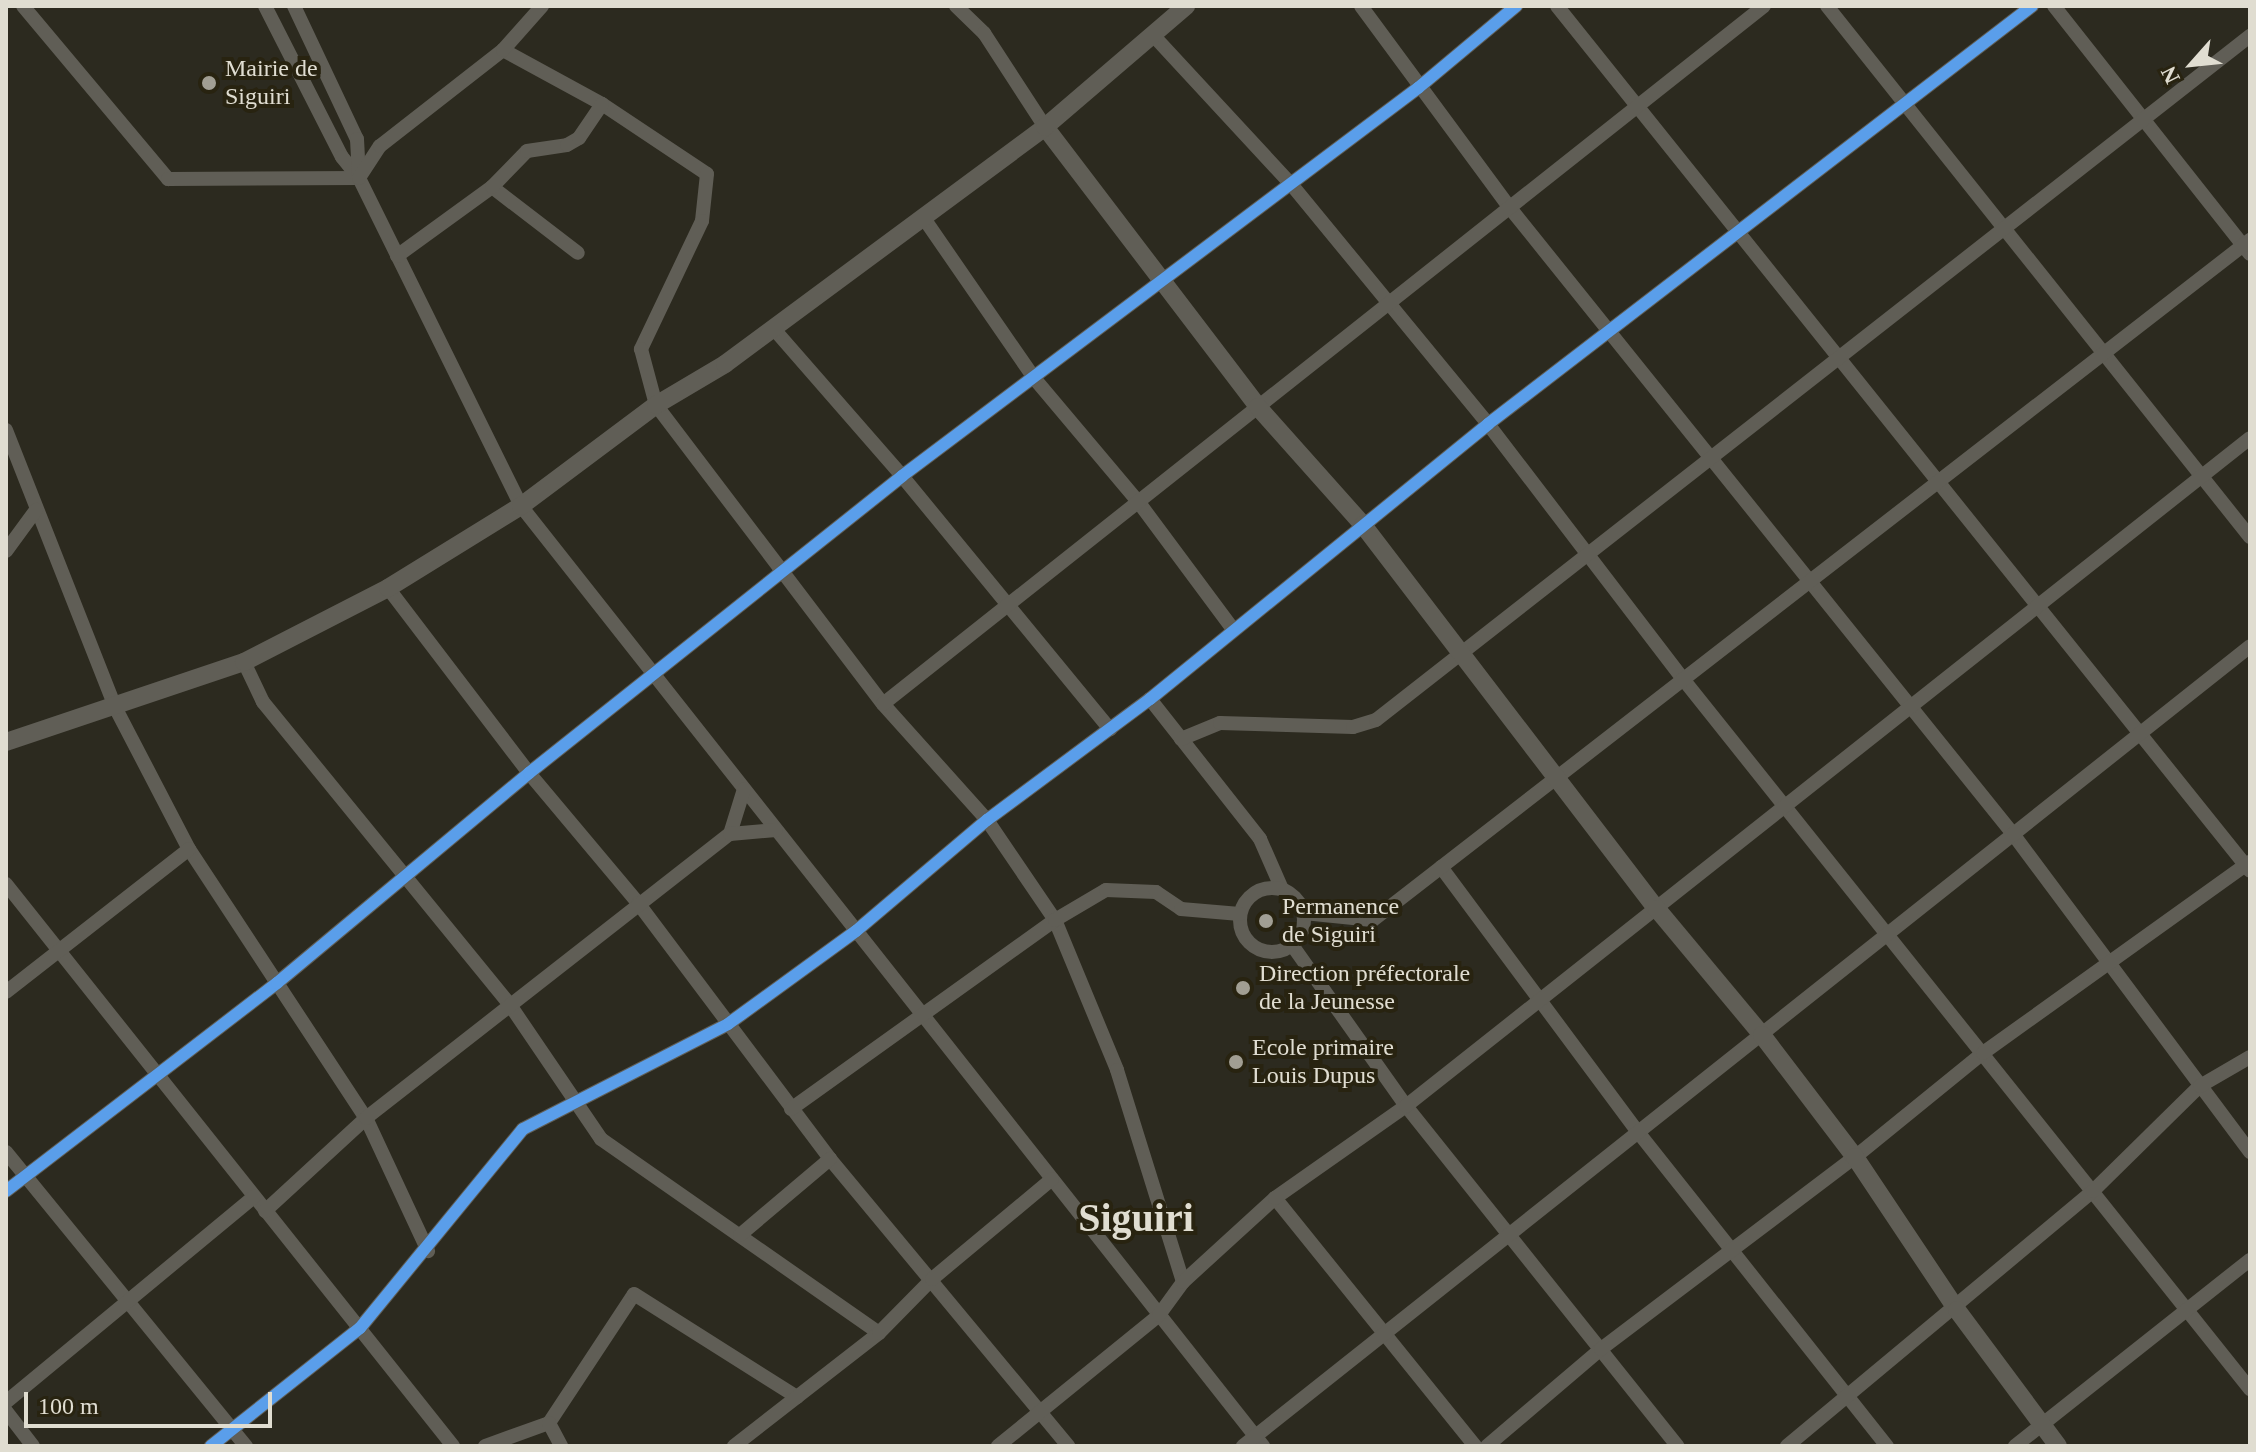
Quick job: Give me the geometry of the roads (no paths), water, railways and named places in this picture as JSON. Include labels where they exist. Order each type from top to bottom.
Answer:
[{"type":"street","points":[[23,6],[168,179],[359,178]]},
{"type":"street","points":[[265,6],[342,157],[359,178],[521,506],[1259,1441]]},
{"type":"street","points":[[294,6],[357,139],[359,178]]},
{"type":"street","points":[[359,178],[380,146],[503,50],[542,6]]},
{"type":"street","points":[[956,6],[984,33],[1045,127],[1258,407],[1363,525],[1657,909],[1762,1035],[1855,1157],[1957,1310],[2058,1446]]},
{"type":"street","points":[[6,742],[244,662],[388,588],[521,506],[656,405],[773,328],[1045,127],[1186,6]]},
{"type":"street","points":[[1361,6],[1418,88],[1510,208],[2013,834],[2111,961],[2250,1152]]},
{"type":"street","points":[[6,1191],[277,983],[529,773],[902,476],[1418,88],[1516,6]]},
{"type":"street","points":[[1487,1446],[1601,1349],[1855,1157],[1983,1053],[2248,866],[2137,734],[1557,6]]},
{"type":"street","points":[[883,704],[1140,504],[1764,6]]},
{"type":"street","points":[[1827,6],[2250,537]]},
{"type":"street","points":[[211,1446],[360,1328],[428,1251],[523,1129],[576,1098],[728,1024],[856,931],[987,820],[1150,699],[1488,424],[1907,106],[2032,6]]},
{"type":"street","points":[[1150,699],[1260,839],[1282,889],[1304,913],[1373,920],[1936,479],[2248,246],[2143,122],[2054,6]]},
{"type":"street","points":[[1152,34],[1291,184],[1488,424],[1683,679],[1788,804],[2250,1389]]},
{"type":"street","points":[[1181,739],[1220,723],[1353,727],[1376,720],[1709,457],[1840,360],[2005,231],[2250,36]]},
{"type":"street","points":[[503,50],[602,104],[707,174],[702,221],[641,349],[656,405],[784,569],[883,704],[987,820],[1055,920],[1117,1070],[1183,1282]]},
{"type":"street","points":[[397,256],[492,187],[527,151],[567,145],[579,138],[602,104]]},
{"type":"street","points":[[492,187],[578,253]]},
{"type":"street","points":[[923,217],[1034,378],[1140,504],[1233,629]]},
{"type":"street","points":[[773,328],[902,476],[1110,729]]},
{"type":"street","points":[[6,430],[115,707],[189,849],[366,1118],[428,1251]]},
{"type":"street","points":[[998,1446],[1159,1315],[1183,1282],[1275,1198],[1406,1106],[2250,438]]},
{"type":"street","points":[[6,551],[36,510]]},
{"type":"street","points":[[388,588],[529,773],[638,903],[830,1159],[1068,1446]]},
{"type":"street","points":[[1243,1446],[1259,1441],[1507,1232],[1762,1035],[2250,646]]},
{"type":"street","points":[[244,662],[263,702],[510,1005],[601,1139],[879,1333]]},
{"type":"street","points":[[730,834],[744,789]]},
{"type":"street","points":[[265,1211],[366,1118],[730,834],[776,830]]},
{"type":"street","points":[[6,992],[189,849]]},
{"type":"street","points":[[1441,867],[1638,1132],[1887,1446]]},
{"type":"street","points":[[6,884],[453,1446]]},
{"type":"street","points":[[1240,914],[1251,895],[1282,889]]},
{"type":"street","points":[[791,1109],[1055,920],[1106,890],[1156,892],[1181,909],[1240,914]]},
{"type":"street","points":[[1240,914],[1251,944],[1272,952],[1292,945],[1302,931],[1304,913]]},
{"type":"street","points":[[1292,945],[1406,1106],[1677,1446]]},
{"type":"street","points":[[1787,1446],[1957,1310],[2093,1191],[2200,1086],[2250,1057]]},
{"type":"street","points":[[6,1152],[246,1446]]},
{"type":"street","points":[[740,1235],[830,1159]]},
{"type":"street","points":[[734,1446],[879,1333],[932,1279],[1052,1179]]},
{"type":"street","points":[[6,1402],[128,1305],[254,1197]]},
{"type":"street","points":[[1275,1198],[1475,1446]]},
{"type":"street","points":[[2015,1446],[2250,1260]]},
{"type":"street","points":[[485,1446],[549,1423],[634,1294],[797,1397]]},
{"type":"street","points":[[6,1411],[33,1446]]},
{"type":"street","points":[[549,1423],[561,1446]]},
{"type":"place","name":"Mairie de Siguiri","points":[[209,83]]},
{"type":"place","name":"Permanence de Siguiri","points":[[1266,921]]},
{"type":"place","name":"Direction préfectorale de la Jeunesse","points":[[1243,988]]},
{"type":"place","name":"Ecole primaire Louis Dupus","points":[[1236,1062]]},
{"type":"district","name":"Siguiri","points":[[1136,1218]]}]
